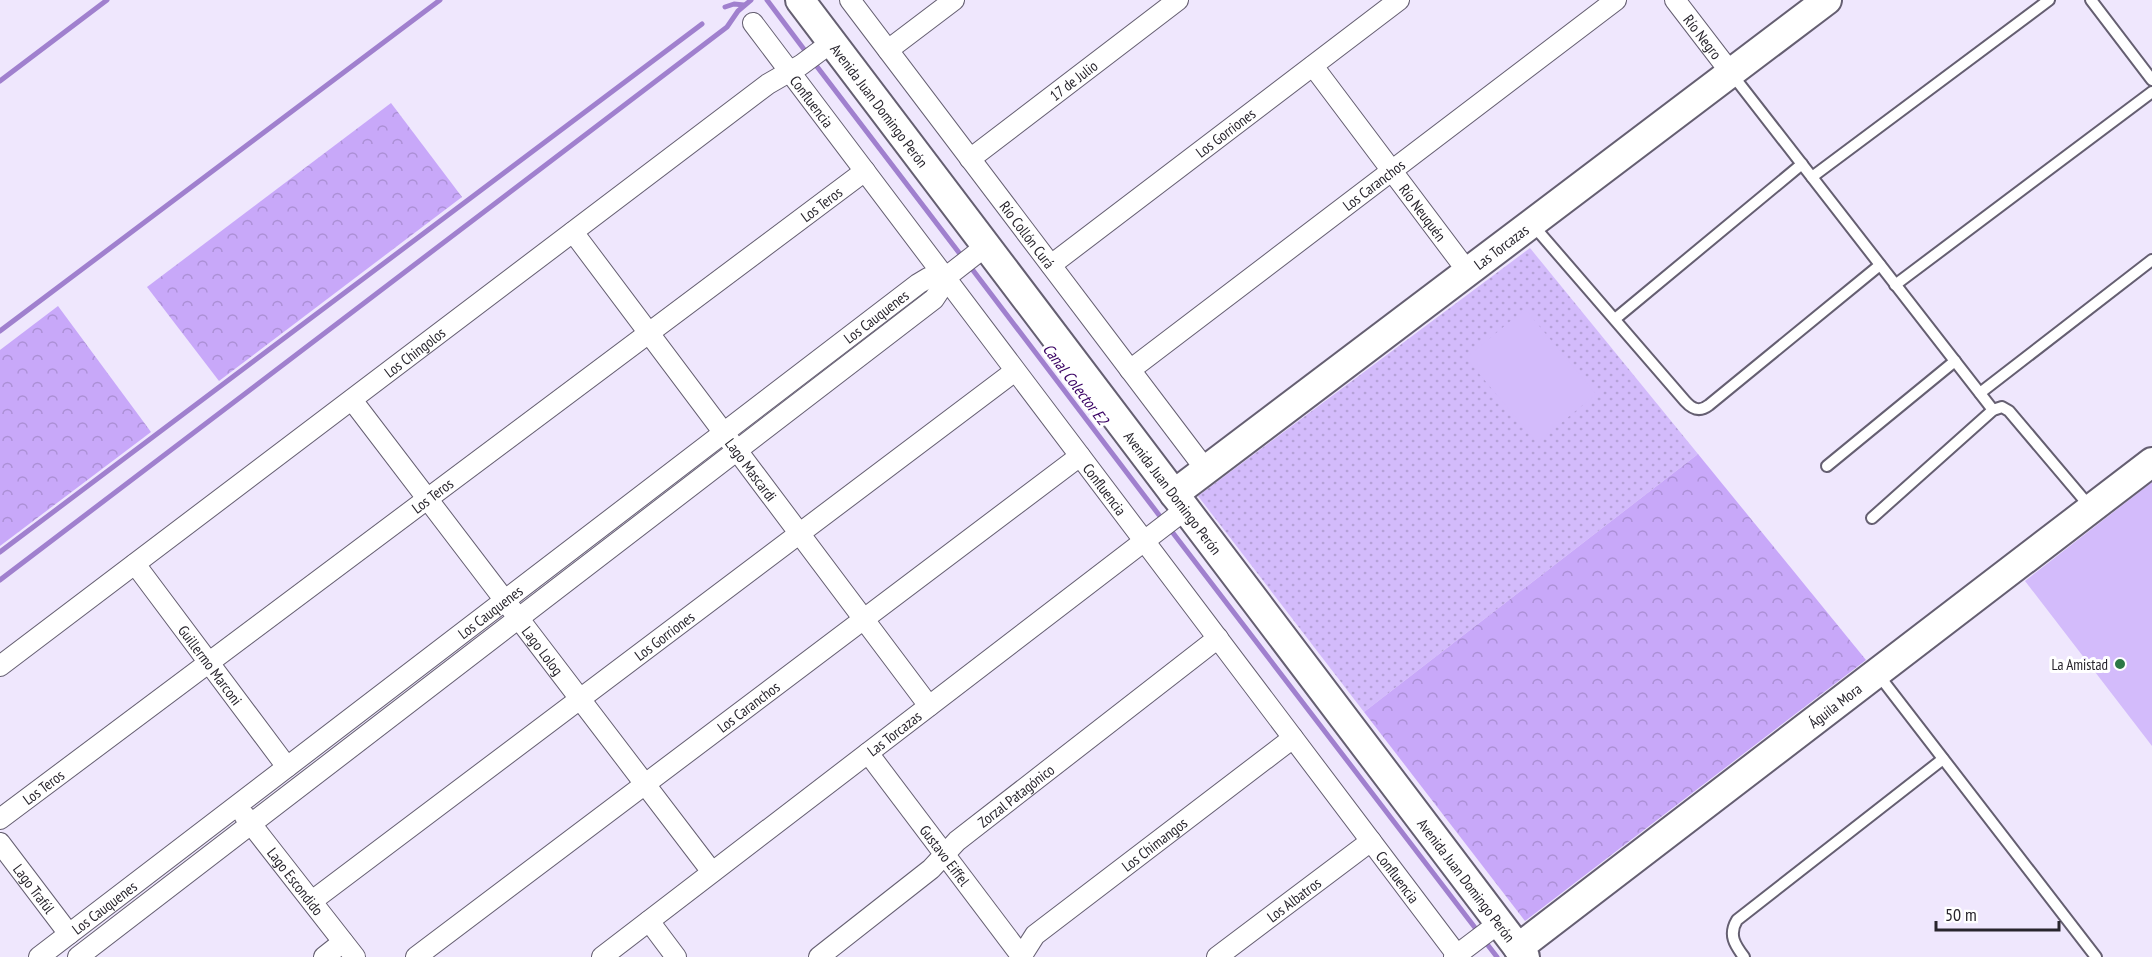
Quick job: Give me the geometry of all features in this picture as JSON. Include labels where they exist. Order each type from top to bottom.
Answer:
[{"type":"street","name":"Avenida Juan Domingo Perón","points":[[800,0],[1522,953]]},
{"type":"street","name":"Río Collón Curá","points":[[850,0],[1206,470]]},
{"type":"street","points":[[888,51],[954,0]]},
{"type":"street","name":"17 de Julio","points":[[970,159],[1178,0]]},
{"type":"street","name":"Los Gorriones","points":[[1051,265],[1399,0]]},
{"type":"street","name":"Los Caranchos","points":[[1130,370],[1616,0]]},
{"type":"street","name":"Río Negro","points":[[1675,0],[1731,73]]},
{"type":"street","name":"Las Torcazas","points":[[602,957],[1144,541],[1206,470],[1827,0]]},
{"type":"street","name":"Confluencia","points":[[753,23],[1371,841],[1455,956]]},
{"type":"street","name":"Los Chingolos","points":[[0,666],[768,84],[832,42]]},
{"type":"street","name":"Río Neuquén","points":[[1313,66],[1468,272]]},
{"type":"street","name":"Los Teros","points":[[0,819],[865,171]]},
{"type":"street","name":"Lago Mascardi","points":[[573,232],[929,706]]},
{"type":"street","name":"Los Cauquenes","points":[[78,957],[934,299],[945,278],[986,246]]},
{"type":"street","name":"Los Cauquenes","points":[[39,957],[918,284],[928,278],[945,278]]},
{"type":"street","name":"Los Gorriones","points":[[312,901],[1016,371]]},
{"type":"street","name":"Lago Lolog","points":[[352,399],[712,872]]},
{"type":"street","name":"Los Caranchos","points":[[416,957],[1080,456]]},
{"type":"street","name":"Águila Mora","points":[[1522,953],[1877,673],[2152,462]]},
{"type":"street","name":"Guillermo Marconi","points":[[135,564],[287,767]]},
{"type":"street","name":"Zorzal Patagónico","points":[[819,957],[931,869],[957,841],[1218,638]]},
{"type":"street","name":"Los Chimangos","points":[[1021,957],[1035,936],[1293,738]]},
{"type":"street","name":"Gustavo Eiffel","points":[[868,753],[1021,957]]},
{"type":"street","name":"Lago Escondido","points":[[237,805],[349,950]]},
{"type":"street","name":"Los Albatros","points":[[1217,957],[1371,841]]},
{"type":"street","name":"Lago Trafúl","points":[[0,843],[69,934]]},
{"type":"street","points":[[649,921],[676,957]]},
{"type":"street","points":[[1455,956],[1499,922]]},
{"type":"street","points":[[324,957],[349,950]]},
{"type":"lane","points":[[1812,177],[2049,0]]},
{"type":"lane","points":[[2091,0],[2152,80]]},
{"type":"lane","points":[[1731,73],[1994,410]]},
{"type":"lane","points":[[1895,285],[2152,92]]},
{"type":"lane","points":[[1614,319],[1802,164]]},
{"type":"lane","points":[[1532,223],[1688,405],[1700,410],[1880,265]]},
{"type":"lane","points":[[1980,393],[2152,260]]},
{"type":"lane","points":[[1827,466],[1955,361]]},
{"type":"lane","points":[[1872,519],[1994,410],[2002,406],[2009,411],[2091,508]]},
{"type":"lane","points":[[1877,673],[2096,957]]},
{"type":"lane","points":[[1744,957],[1732,938],[1737,920],[1943,759]]},
{"type":"shaded area","points":[[1530,248],[1698,454],[1364,712],[1198,496]]},
{"type":"shaded area","points":[[1525,309],[1596,394],[1537,443],[1466,358]]},
{"type":"shaded area","name":"La Amistad","points":[[2152,482],[2152,746],[2025,581]]},
{"type":"green space","points":[[391,103],[462,197],[219,381],[147,287]]},
{"type":"green space","points":[[58,306],[151,432],[0,546],[0,350]]},
{"type":"green space","points":[[1698,454],[1866,660],[1525,921],[1364,712]]},
{"type":"waterway","points":[[0,81],[107,0]]},
{"type":"waterway","points":[[0,331],[440,0]]},
{"type":"waterway","points":[[0,580],[727,27],[738,11],[751,0]]},
{"type":"waterway","name":"Canal Colector E2","points":[[767,0],[806,52]]},
{"type":"waterway","points":[[725,7],[734,4],[744,5]]},
{"type":"waterway","points":[[0,552],[702,24]]},
{"type":"waterway","name":"Canal Colector E2","points":[[815,64],[960,254]]},
{"type":"waterway","name":"Canal Colector E2","points":[[972,269],[1159,515]]},
{"type":"waterway","points":[[1173,533],[1476,929]]},
{"type":"waterway","points":[[1487,944],[1497,957]]},
{"type":"place","name":"La Amistad","points":[[2120,664]]}]
